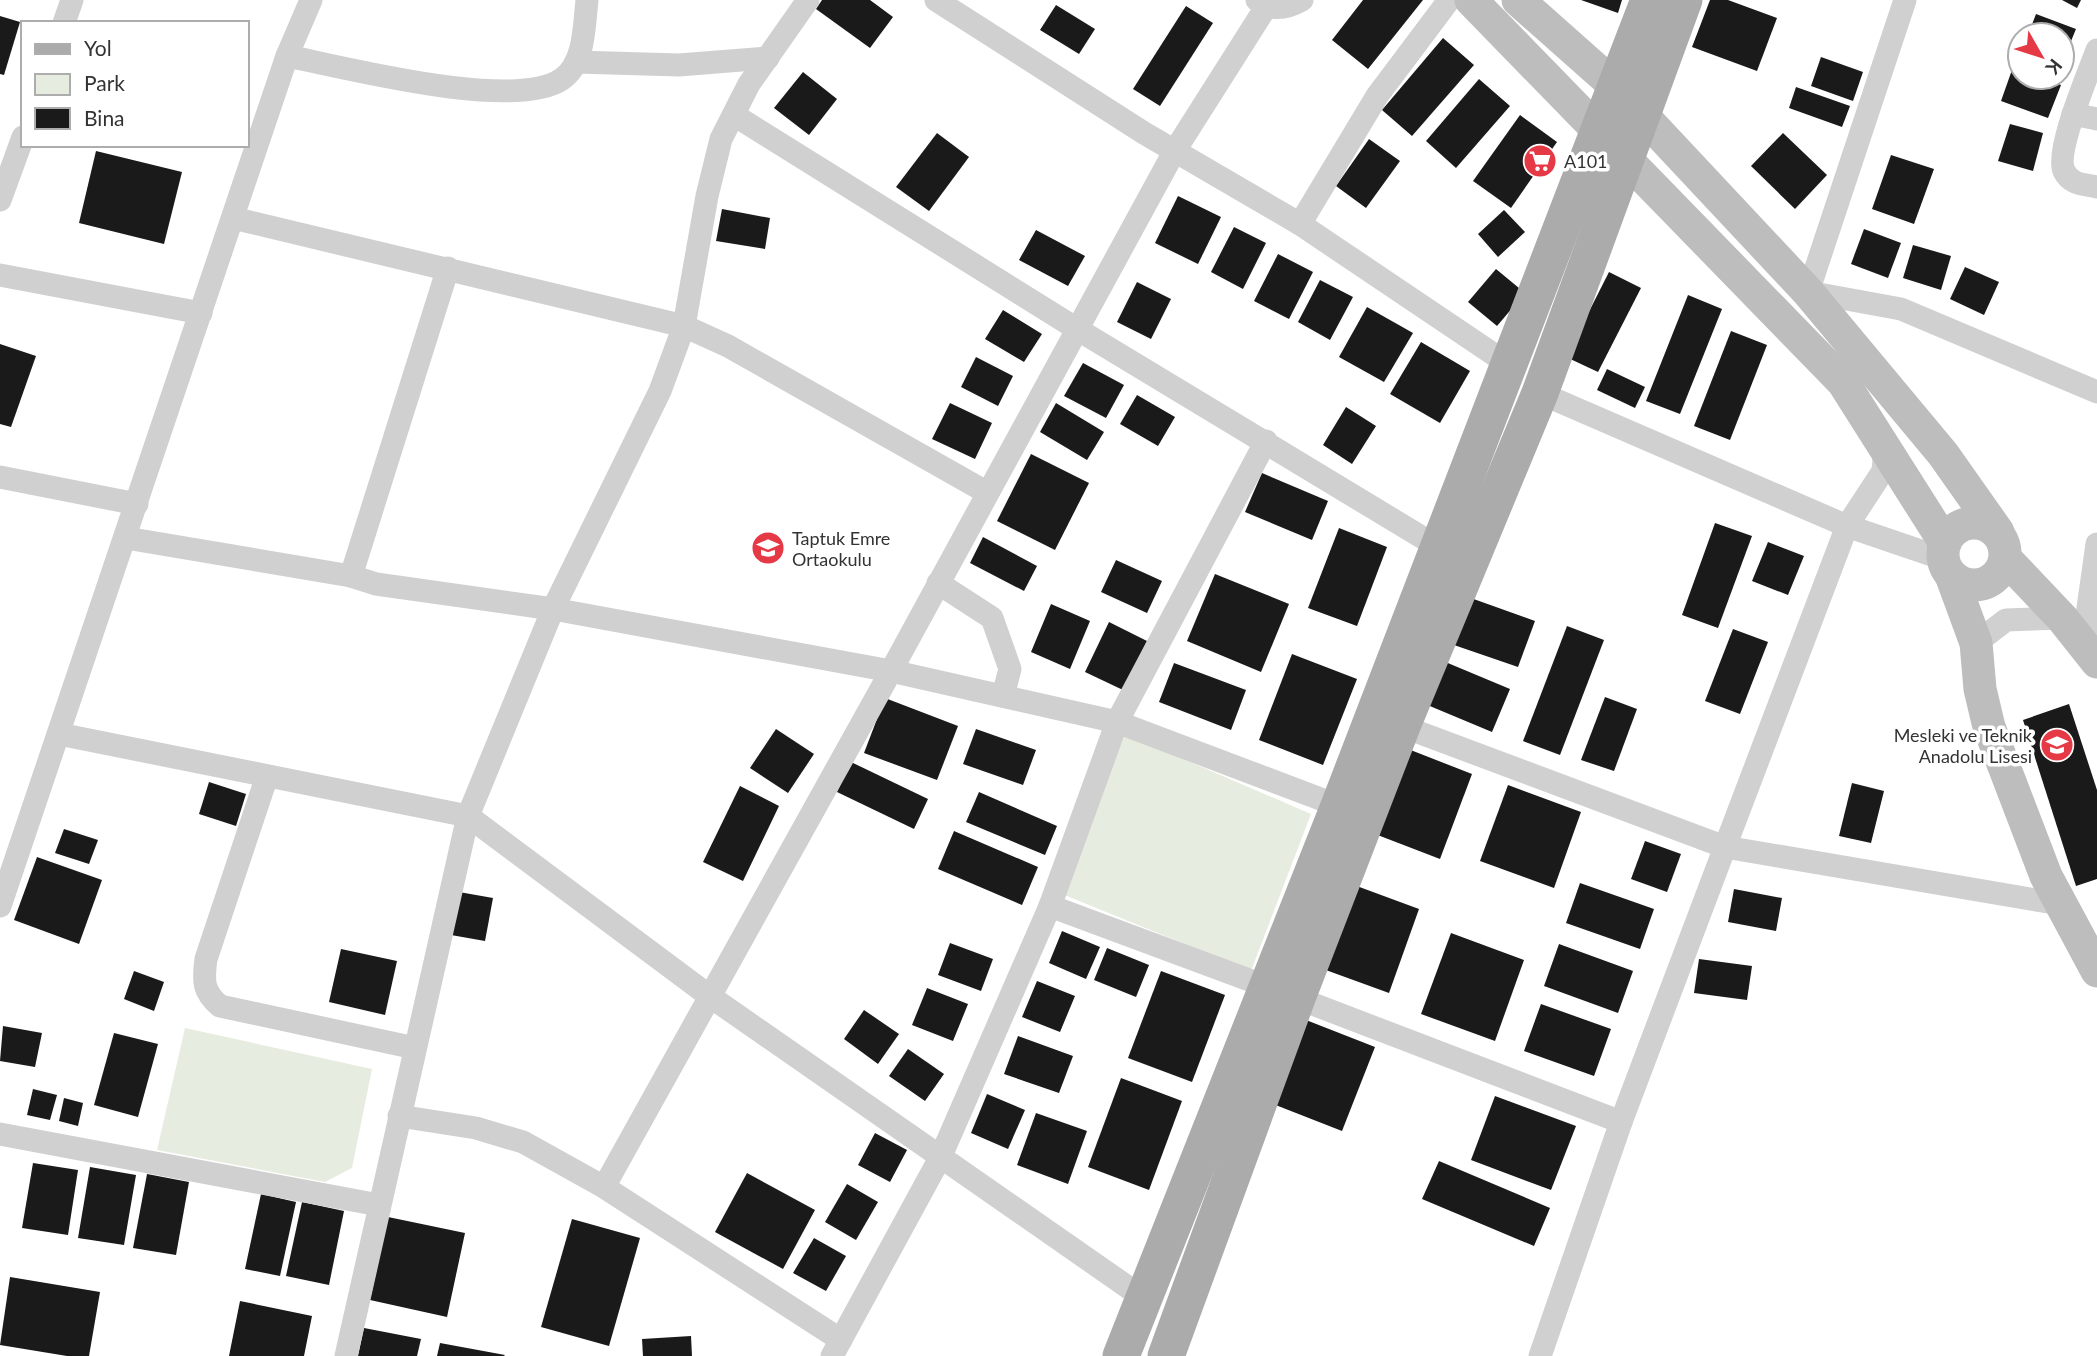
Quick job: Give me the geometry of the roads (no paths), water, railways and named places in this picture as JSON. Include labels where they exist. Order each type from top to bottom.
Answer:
[{"type":"main road","points":[[1167,1356],[1339,806],[1388,721],[1438,547],[1649,0]]},
{"type":"main road","points":[[1121,1356],[1142,1297],[1283,992],[1388,721],[1540,393],[1684,0]]},
{"type":"street","points":[[65,21],[72,0]]},
{"type":"street","points":[[0,906],[9,848],[59,734],[287,56],[312,0]]},
{"type":"street","points":[[287,56],[448,89],[526,90],[563,79],[576,62],[581,49],[587,0]]},
{"type":"street","points":[[346,1356],[468,816],[553,609],[660,391],[684,326],[707,197],[722,139],[768,58],[808,0]]},
{"type":"street","points":[[936,0],[1174,152],[1300,223],[1508,364]]},
{"type":"street","points":[[604,1186],[708,995],[891,671],[986,492],[1174,152],[1261,4],[1290,7],[1301,0]]},
{"type":"street","points":[[1300,223],[1377,96],[1449,0]]},
{"type":"street","points":[[1471,0],[1596,132],[1843,382],[1885,447],[1963,583],[1975,585],[2000,555]]},
{"type":"street","points":[[1518,0],[1643,114],[1808,292],[1943,454],[2000,555],[1976,643]]},
{"type":"street","points":[[1808,292],[1905,0]]},
{"type":"street","points":[[2097,50],[2073,114],[2062,163],[2065,174],[2078,184],[2097,187]]},
{"type":"street","points":[[576,62],[679,65],[768,58]]},
{"type":"street","points":[[2073,114],[2097,119]]},
{"type":"street","points":[[734,115],[1077,329],[1438,547]]},
{"type":"street","points":[[0,200],[21,142]]},
{"type":"street","points":[[233,218],[684,326],[751,359],[986,492]]},
{"type":"street","points":[[351,576],[448,268]]},
{"type":"street","points":[[0,275],[201,313]]},
{"type":"street","points":[[1808,292],[1901,309],[2097,392]]},
{"type":"street","points":[[1540,393],[1847,526],[1947,559]]},
{"type":"street","points":[[399,1116],[476,1128],[523,1142],[604,1186],[836,1348],[941,1156],[1050,906],[1117,722],[1266,441]]},
{"type":"street","points":[[1540,1356],[1621,1122],[1725,847],[1847,526],[1883,471],[1885,447]]},
{"type":"street","points":[[0,477],[137,504]]},
{"type":"street","points":[[2097,662],[2081,622],[2000,555],[1979,522],[1965,523],[1950,533],[1947,559],[1976,643],[1980,689],[1989,727],[2060,904],[2097,971]]},
{"type":"street","points":[[126,538],[351,576],[376,584],[553,609],[891,671],[1117,722],[1339,806]]},
{"type":"street","points":[[2081,622],[2097,544]]},
{"type":"street","points":[[938,583],[992,618],[1010,669],[1003,696]]},
{"type":"street","points":[[1976,643],[2006,620],[2081,622]]},
{"type":"street","points":[[1388,721],[1725,847],[2060,904]]},
{"type":"street","points":[[59,734],[468,816],[708,995],[1142,1297]]},
{"type":"street","points":[[267,776],[206,959],[203,983],[210,998],[220,1006],[415,1048]]},
{"type":"street","points":[[1050,906],[1621,1122]]},
{"type":"street","points":[[0,1134],[379,1205]]},
{"type":"place","name":"A101","points":[[1540,161]]},
{"type":"place","name":"Taptuk Emre Ortaokulu","points":[[768,548]]},
{"type":"place","name":"Mesleki ve Teknik Anadolu Lisesi","points":[[2057,745]]}]
